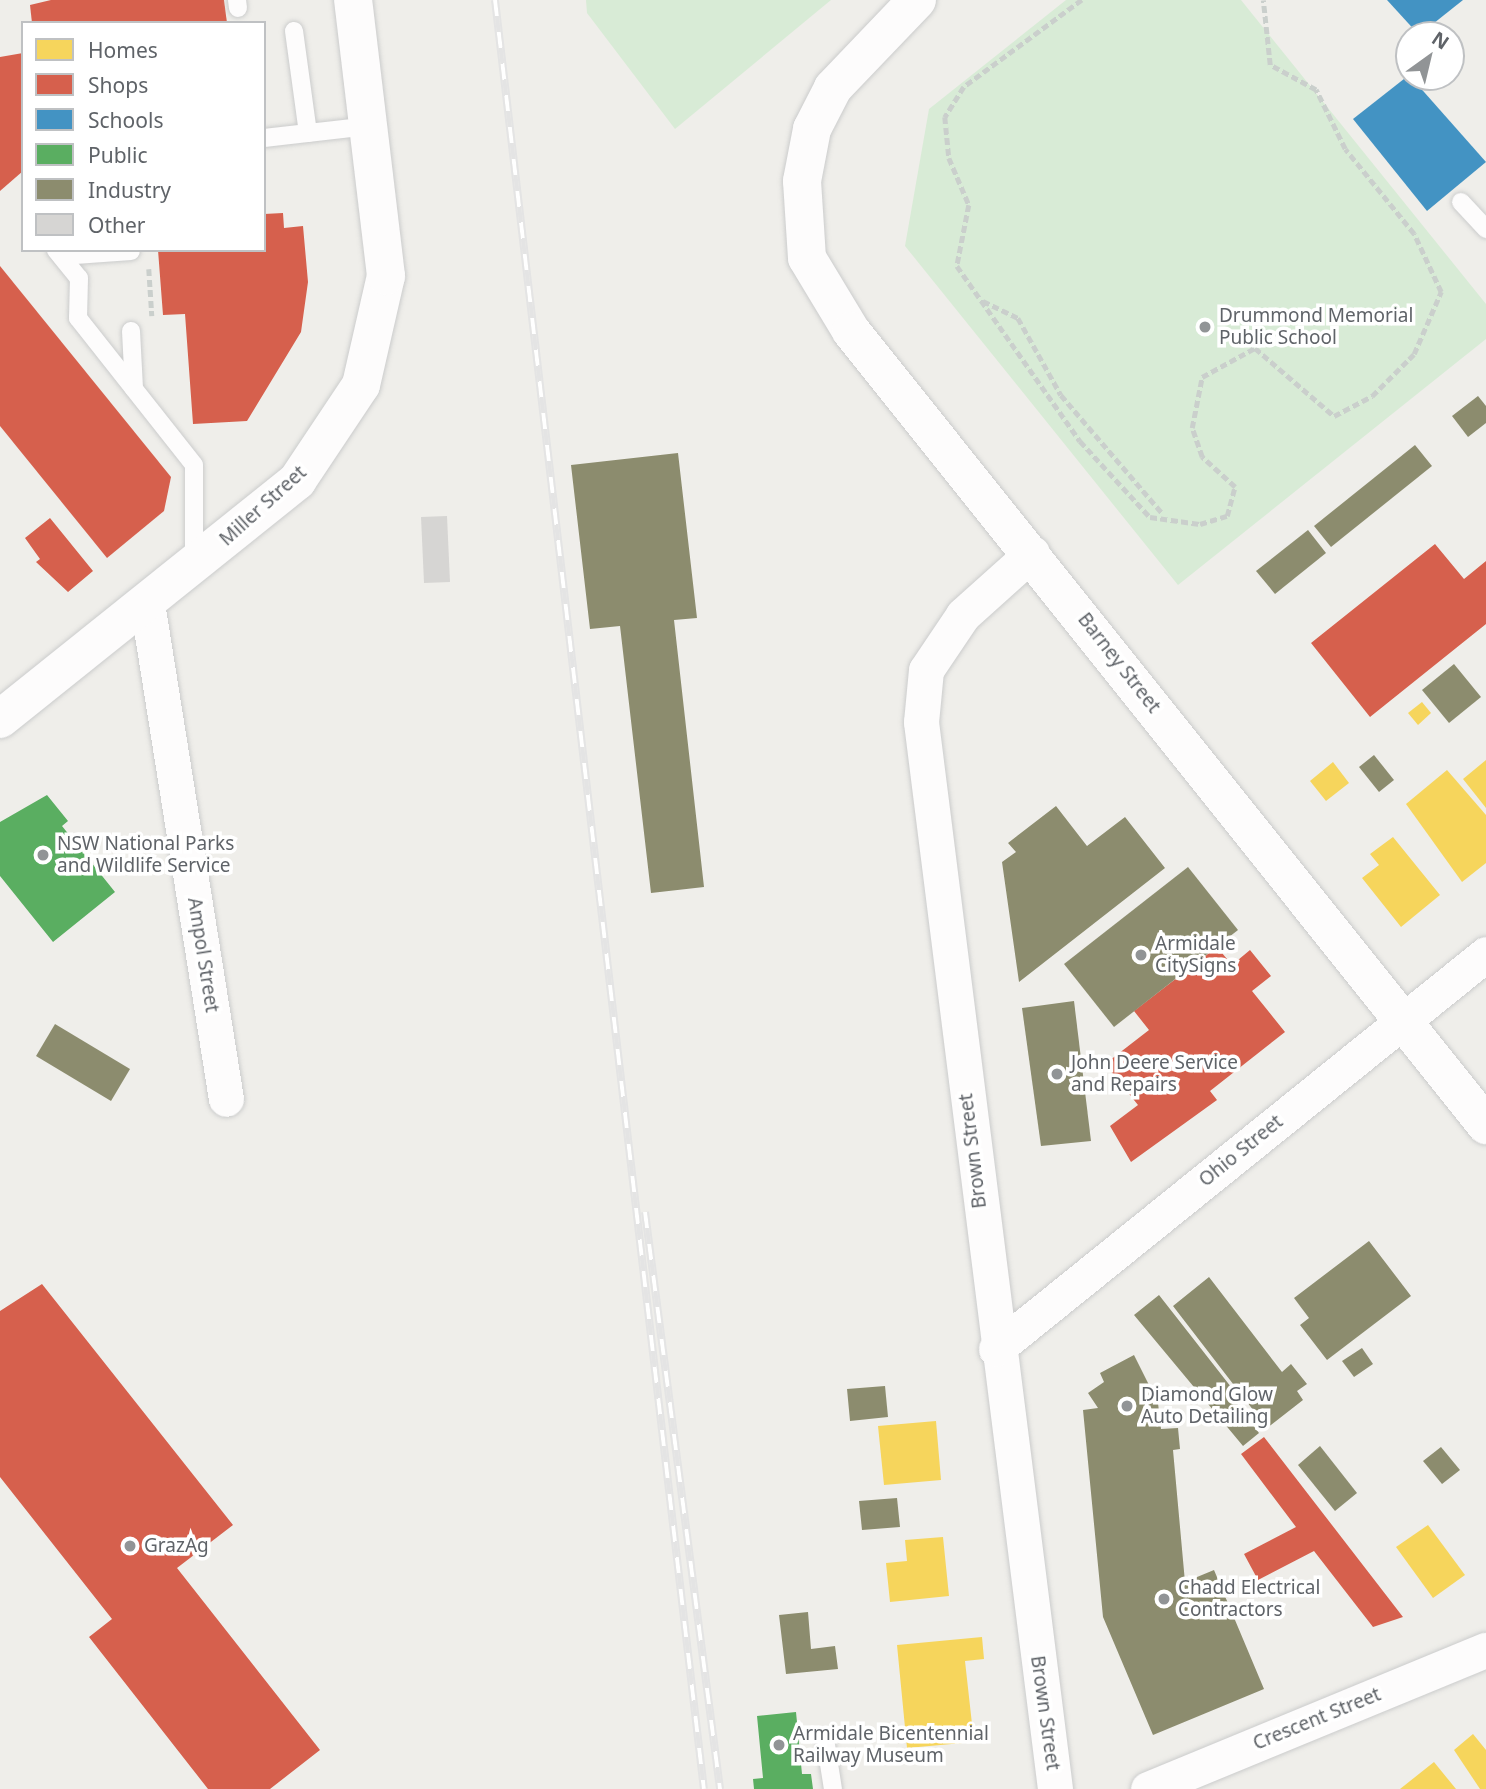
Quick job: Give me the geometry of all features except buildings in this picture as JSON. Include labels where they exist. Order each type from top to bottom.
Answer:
[{"type":"street","name":"Miller Street","points":[[0,719],[298,481],[361,385],[386,276],[353,0]]},
{"type":"street","name":"Barney Street","points":[[917,0],[833,88],[812,129],[802,181],[807,258],[851,331],[1032,553],[1486,1125]]},
{"type":"street","name":"Brown Street","points":[[1032,553],[963,615],[926,670],[921,722],[996,1349],[1055,1789]]},
{"type":"street","name":"Ampol Street","points":[[147,603],[226,1099]]},
{"type":"street","name":"Ohio Street","points":[[996,1349],[1486,954]]},
{"type":"street","name":"Crescent Street","points":[[1148,1789],[1486,1650]]},
{"type":"lane","points":[[294,32],[308,133]]},
{"type":"lane","points":[[266,138],[370,126]]},
{"type":"lane","points":[[1461,202],[1486,229]]},
{"type":"lane","points":[[59,253],[95,252]]},
{"type":"lane","points":[[59,253],[79,278],[78,318],[194,466],[194,565]]},
{"type":"lane","points":[[131,331],[134,389]]},
{"type":"lane","points":[[827,1745],[833,1789]]},
{"type":"path","points":[[1082,0],[964,87],[945,117],[949,158],[969,205],[957,266],[1080,441],[1150,517],[1163,515],[1200,524],[1227,516],[1236,487],[1202,457],[1192,428],[1202,377],[1255,348],[1334,416],[1372,396],[1414,354],[1440,292],[1414,234],[1345,149],[1316,90],[1270,65],[1264,0]]},
{"type":"path","points":[[149,262],[151,297]]},
{"type":"path","points":[[982,301],[1018,318],[1061,395],[1108,442],[1163,515]]},
{"type":"green space","points":[[586,0],[831,0],[675,129],[587,13]]},
{"type":"green space","name":"Drummond Memorial Public School","points":[[1066,0],[1241,0],[1486,304],[1486,339],[1178,585],[905,246],[929,109]]},
{"type":"railway","points":[[495,0],[704,1789]]},
{"type":"railway","points":[[645,1212],[720,1789]]},
{"type":"place","name":"Drummond Memorial Public School","points":[[1205,327]]},
{"type":"place","name":"NSW National Parks and Wildlife Service","points":[[43,855]]},
{"type":"place","name":"Armidale CitySigns","points":[[1141,955]]},
{"type":"place","name":"John Deere Service and Repairs","points":[[1057,1074]]},
{"type":"place","name":"Diamond Glow Auto Detailing","points":[[1127,1406]]},
{"type":"place","name":"GrazAg","points":[[130,1546]]},
{"type":"place","name":"Chadd Electrical Contractors","points":[[1164,1599]]},
{"type":"place","name":"Armidale Bicentennial Railway Museum","points":[[779,1745]]}]
